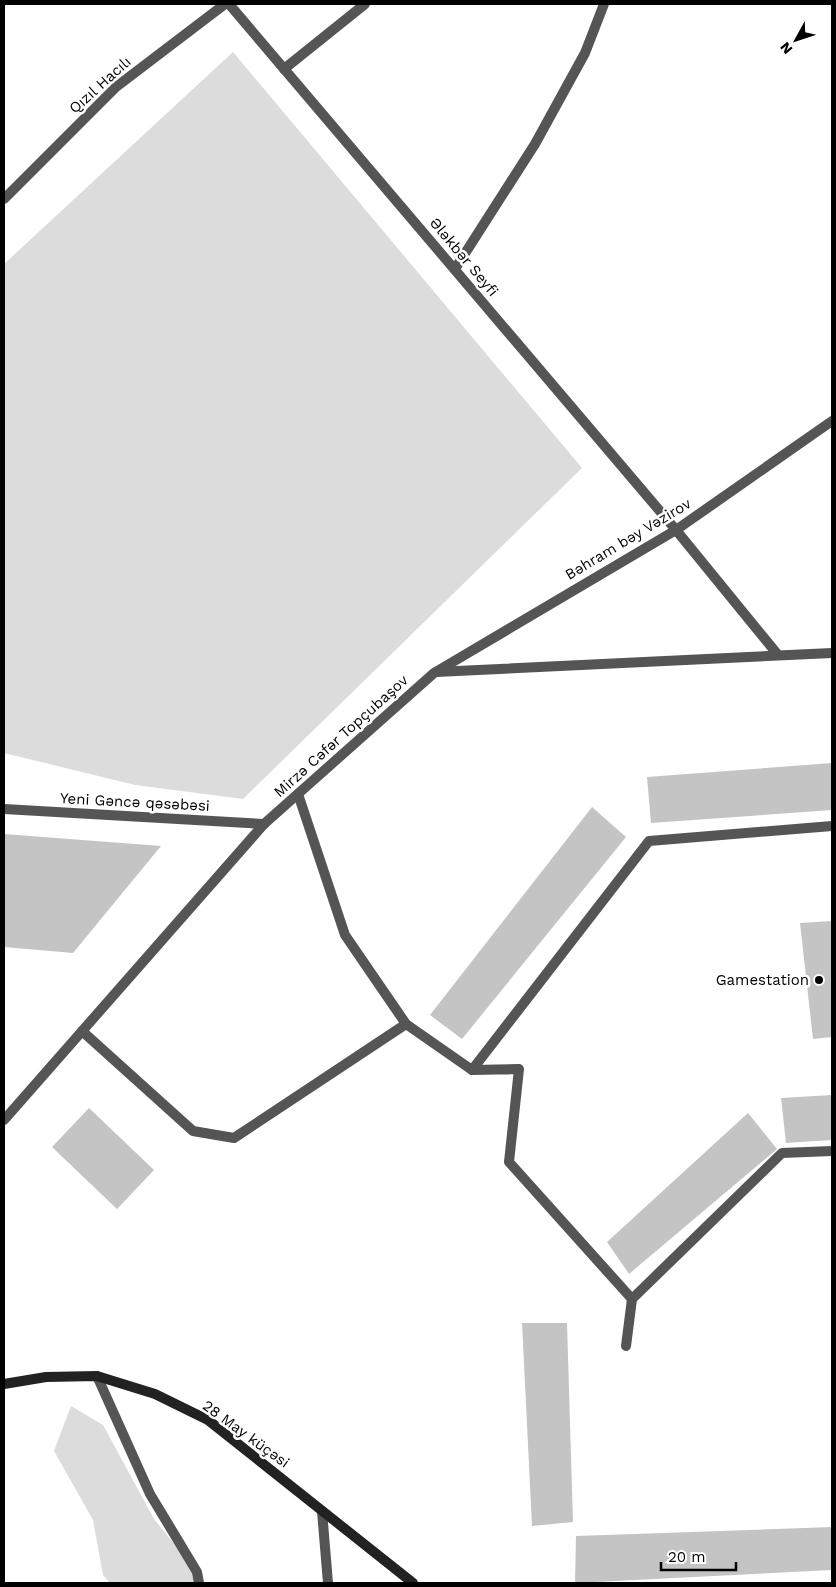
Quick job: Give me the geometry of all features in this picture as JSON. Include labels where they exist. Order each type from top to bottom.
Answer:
[{"type":"main road","name":"28 May küçəsi","points":[[4,1384],[46,1377],[97,1376],[154,1394],[208,1420],[413,1583]]},
{"type":"street","name":"Qızıl Hacılı","points":[[4,199],[116,87],[225,4]]},
{"type":"street","name":"Ələkbər Seyfi","points":[[229,4],[676,530],[778,655]]},
{"type":"street","points":[[284,69],[365,4]]},
{"type":"street","points":[[455,269],[535,144],[585,53],[604,4]]},
{"type":"street","name":"Bəhram bəy Vəzirov","points":[[434,672],[676,530],[832,421]]},
{"type":"street","points":[[434,672],[832,652]]},
{"type":"street","name":"Mirzə Cəfər Topçubaşov","points":[[4,1120],[264,824],[434,672]]},
{"type":"street","points":[[298,794],[345,935],[406,1024],[472,1070],[518,1069],[509,1162],[632,1299]]},
{"type":"street","name":"Yeni Gəncə qəsəbəsi","points":[[4,809],[264,824]]},
{"type":"street","points":[[472,1070],[648,841],[832,826]]},
{"type":"street","points":[[82,1031],[193,1131],[234,1138],[406,1024]]},
{"type":"street","points":[[626,1346],[632,1299],[782,1154],[832,1151]]},
{"type":"street","points":[[97,1376],[150,1494],[197,1572],[199,1583]]},
{"type":"street","points":[[322,1511],[328,1583]]},
{"type":"shaded area","points":[[233,52],[582,468],[243,799],[135,785],[4,753],[4,264]]},
{"type":"shaded area","points":[[71,1406],[103,1425],[154,1519],[197,1572],[197,1583],[110,1583],[103,1575],[93,1520],[54,1451]]},
{"type":"building","points":[[832,763],[832,810],[651,823],[647,777]]},
{"type":"building","points":[[592,807],[626,837],[462,1039],[430,1015]]},
{"type":"building","points":[[4,834],[161,846],[73,953],[4,947]]},
{"type":"building","name":"Gamestation","points":[[832,921],[832,1037],[813,1039],[800,923]]},
{"type":"building","points":[[832,1095],[832,1140],[786,1143],[781,1098]]},
{"type":"building","points":[[89,1108],[154,1170],[117,1209],[52,1147]]},
{"type":"building","points":[[748,1113],[777,1149],[629,1274],[607,1242]]},
{"type":"building","points":[[522,1323],[567,1323],[573,1522],[532,1526]]},
{"type":"building","points":[[832,1527],[832,1570],[575,1583],[576,1536]]},
{"type":"place","name":"Gamestation","points":[[819,980]]}]
